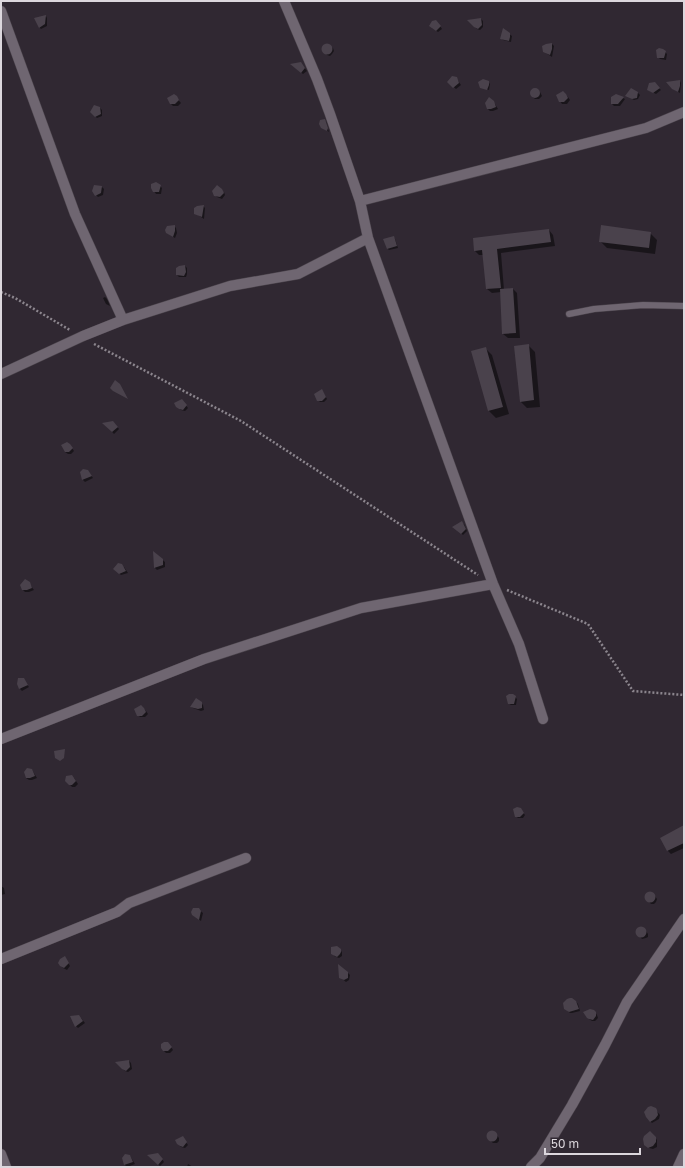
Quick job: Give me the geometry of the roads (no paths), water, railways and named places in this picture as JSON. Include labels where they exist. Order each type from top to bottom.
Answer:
[{"type":"street","points":[[284,1],[317,79],[360,201],[368,238],[493,584],[519,644],[543,719]]},
{"type":"street","points":[[1,11],[76,214],[122,320]]},
{"type":"street","points":[[360,201],[646,128],[684,112]]},
{"type":"street","points":[[1,374],[83,336],[122,320],[230,286],[298,274],[368,238]]},
{"type":"street","points":[[1,739],[204,659],[361,608],[493,584]]},
{"type":"street","points":[[1,959],[117,912],[129,903],[246,858]]},
{"type":"street","points":[[532,1167],[540,1158],[572,1105],[627,1002],[684,919]]},
{"type":"street","points":[[1,1154],[6,1167]]},
{"type":"street","points":[[678,1167],[684,1154]]},
{"type":"lane","points":[[569,314],[594,309],[643,305],[684,306]]}]
